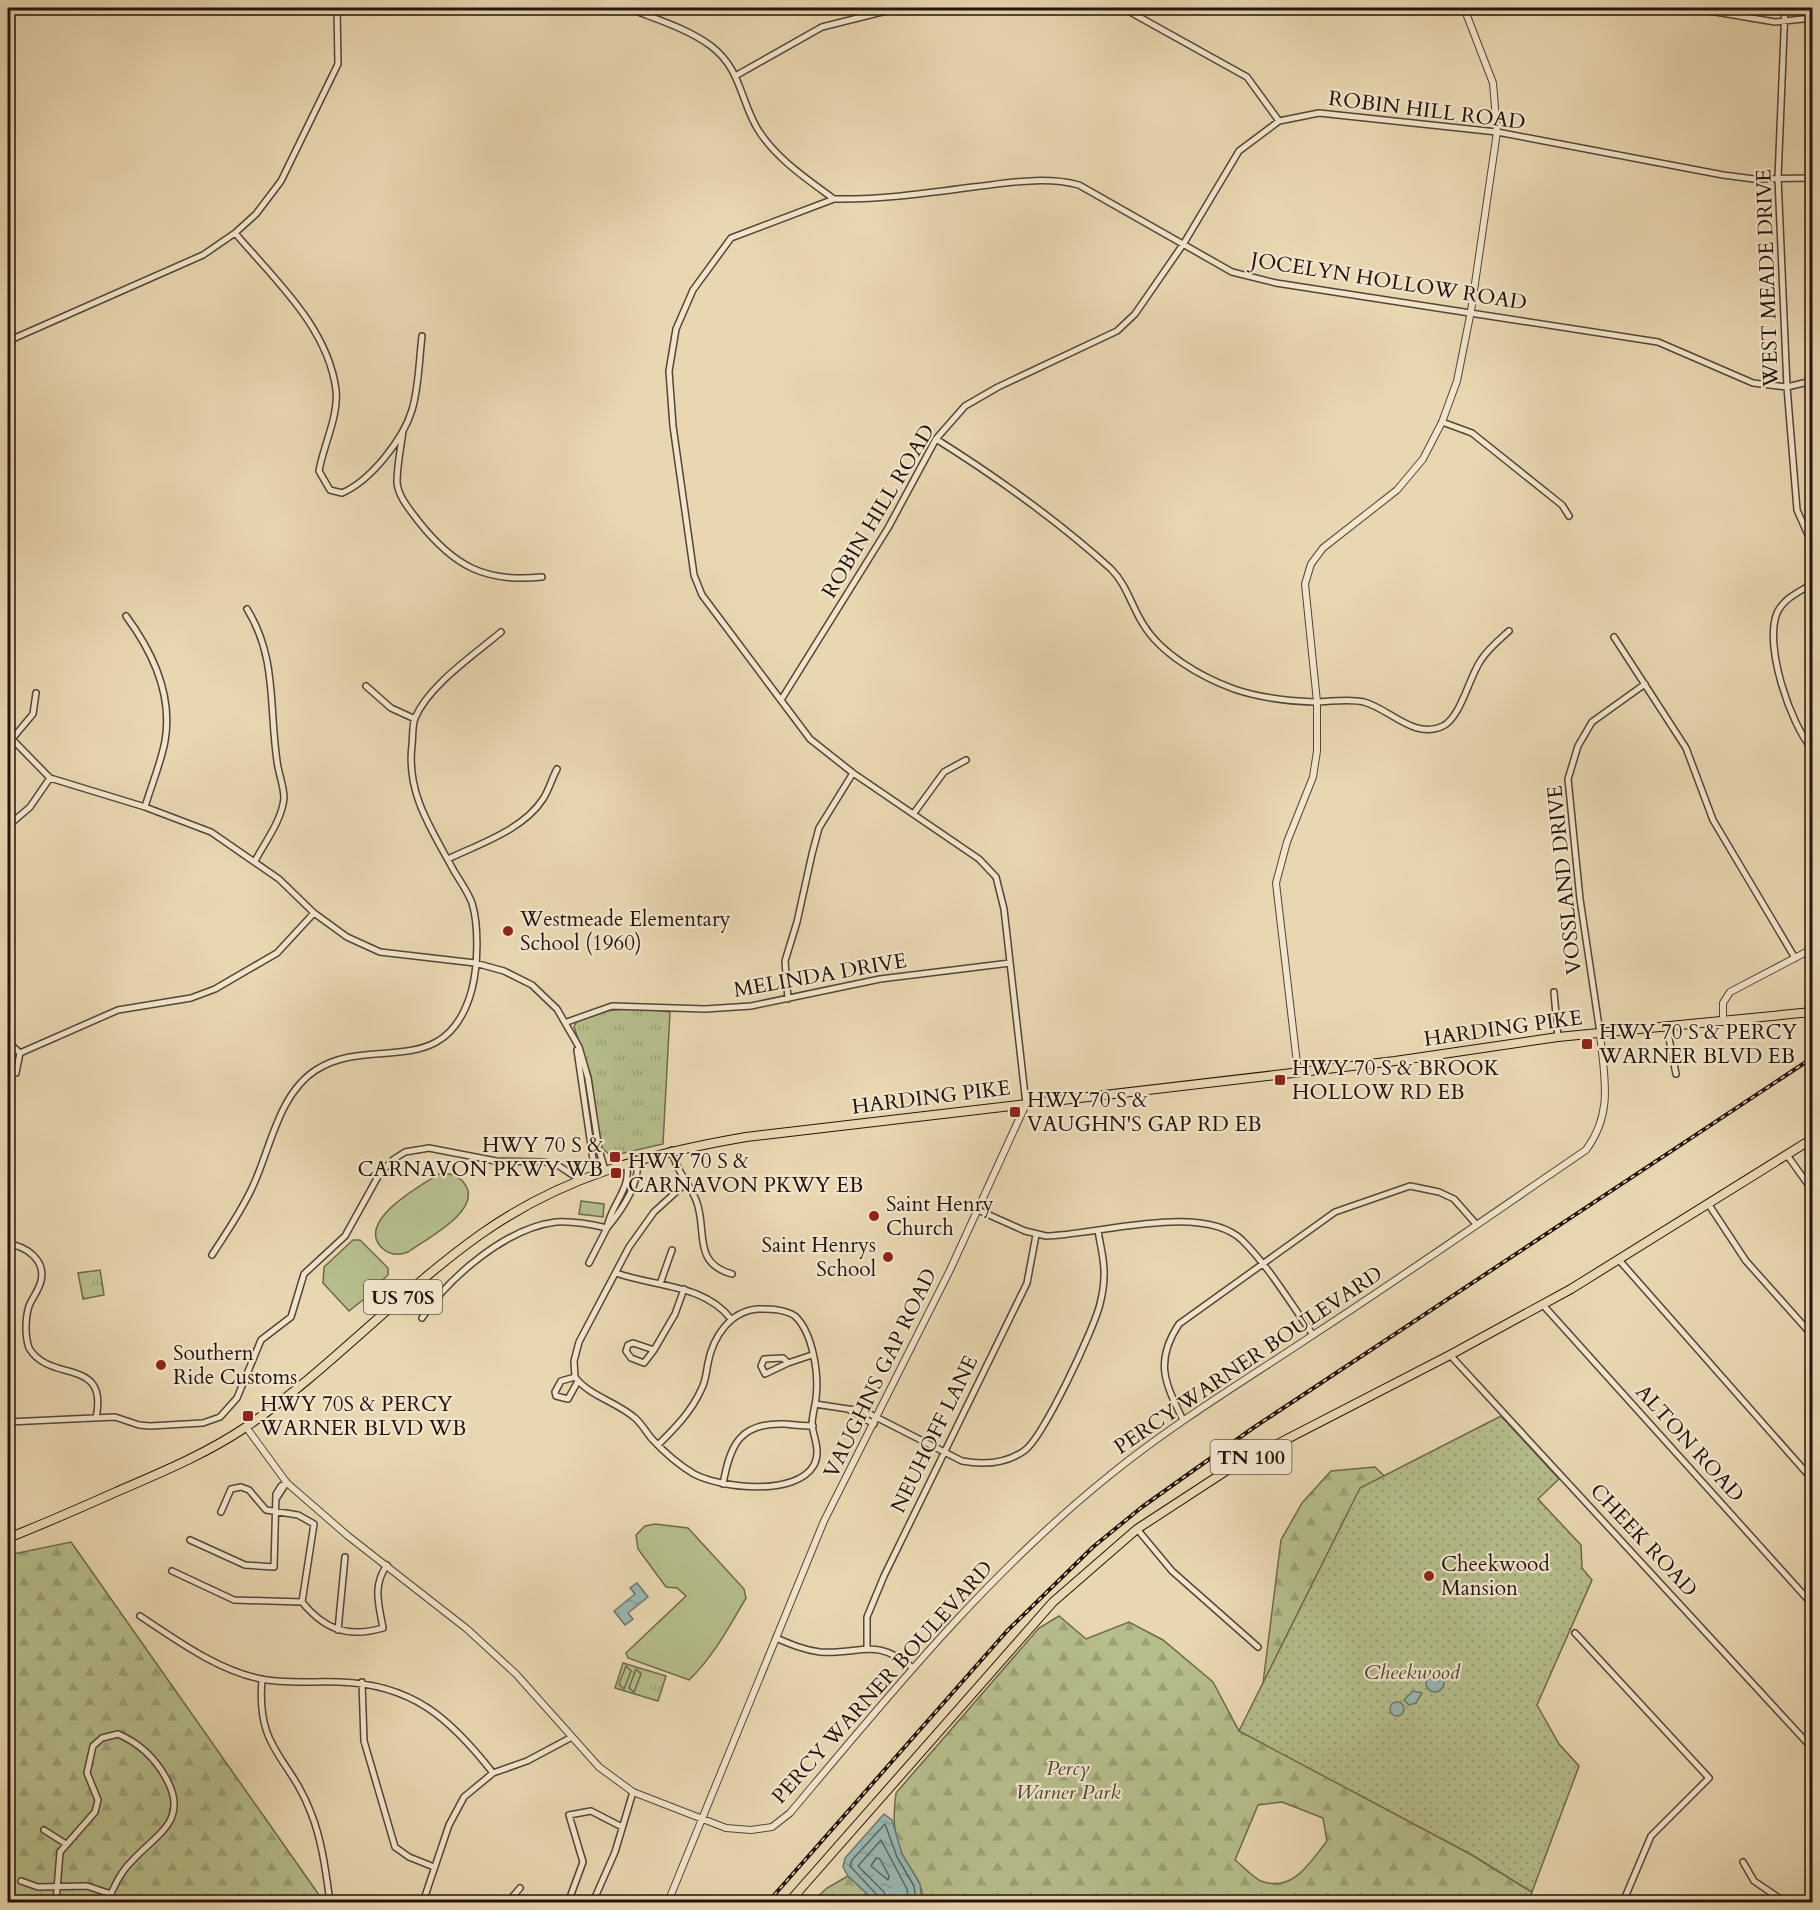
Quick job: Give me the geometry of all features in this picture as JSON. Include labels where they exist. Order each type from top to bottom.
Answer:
[{"type":"main road","name":"HARDING PIKE","points":[[246,1427],[468,1243],[520,1210],[595,1173],[672,1150],[746,1137],[1298,1072],[1558,1038],[1812,1012]]},
{"type":"main road","name":"TN 100","points":[[789,1902],[1053,1602],[1137,1529],[1228,1469],[1543,1305],[1709,1205],[1812,1139]]},
{"type":"main road","name":"US 70S","points":[[8,1538],[185,1461],[246,1427]]},
{"type":"street","points":[[8,340],[203,255],[235,233],[256,214],[281,181],[338,64],[337,8]]},
{"type":"street","points":[[631,8],[678,28],[711,46],[737,75],[758,128],[784,160],[834,199]]},
{"type":"street","points":[[737,75],[822,27],[898,8]]},
{"type":"street","points":[[1123,8],[1247,77],[1279,121]]},
{"type":"street","points":[[1298,1072],[1276,883],[1287,842],[1313,777],[1317,751],[1317,702],[1306,612],[1305,584],[1311,564],[1323,548],[1397,490],[1423,459],[1442,422],[1457,381],[1472,311],[1497,132],[1492,83],[1464,8]]},
{"type":"street","points":[[1692,8],[1765,20],[1812,18]]},
{"type":"street","name":"WEST MEADE DRIVE","points":[[1785,8],[1778,178],[1787,387],[1797,510],[1812,544]]},
{"type":"street","name":"ROBIN HILL ROAD","points":[[781,700],[888,528],[936,439],[965,406],[998,387],[1117,331],[1135,314],[1185,243],[1239,151],[1279,121],[1319,112],[1497,132],[1723,175],[1812,178]]},
{"type":"street","name":"JOCELYN HOLLOW ROAD","points":[[834,199],[935,192],[1030,180],[1064,181],[1079,185],[1185,243],[1232,272],[1276,283],[1472,311],[1658,342],[1753,383],[1787,387],[1812,381]]},
{"type":"street","points":[[834,199],[731,238],[693,290],[676,329],[669,371],[673,426],[694,575],[702,595],[810,739],[853,772],[979,859],[996,877],[1004,909],[1026,1104]]},
{"type":"street","points":[[235,233],[306,317],[318,336],[336,391],[319,471],[330,490],[342,493],[356,487],[372,472],[403,426],[412,410],[422,336]]},
{"type":"street","points":[[1442,422],[1472,433],[1562,505],[1569,516]]},
{"type":"street","points":[[403,426],[397,483],[401,495],[439,545],[456,561],[474,571],[518,578],[542,577]]},
{"type":"street","points":[[936,439],[999,479],[1054,520],[1123,583],[1149,633],[1185,663],[1234,688],[1282,700],[1317,702],[1352,699],[1383,709],[1416,729],[1430,730],[1444,725],[1453,717],[1480,661],[1509,631]]},
{"type":"street","points":[[1812,584],[1788,598],[1778,612],[1774,627],[1782,687],[1804,739],[1812,748]]},
{"type":"street","points":[[247,609],[263,641],[270,665],[272,725],[284,797],[274,826],[255,861]]},
{"type":"street","points":[[126,616],[146,644],[159,674],[165,702],[166,740],[145,807]]},
{"type":"street","points":[[213,1255],[251,1190],[294,1092],[313,1072],[349,1058],[404,1054],[441,1038],[455,1027],[464,1011],[472,988],[475,963],[475,925],[471,901],[422,813],[409,770],[415,719],[438,686],[501,632]]},
{"type":"street","points":[[1614,637],[1686,748],[1713,820],[1795,958]]},
{"type":"street","name":"VOSSLAND DRIVE","points":[[1600,1033],[1580,899],[1568,779],[1576,750],[1592,722],[1645,684]]},
{"type":"street","points":[[366,686],[391,708],[415,719]]},
{"type":"street","points":[[36,693],[33,714],[10,737],[50,778],[145,807],[212,832],[279,879],[314,913],[347,937],[380,952],[475,963],[504,971],[532,985],[549,1000],[567,1022],[573,1034],[588,1078],[599,1150],[605,1170]]},
{"type":"street","points":[[914,813],[944,772],[966,760]]},
{"type":"street","points":[[448,859],[508,830],[535,809],[557,769]]},
{"type":"street","points":[[788,999],[785,961],[797,922],[819,828],[853,772]]},
{"type":"street","points":[[8,826],[30,807],[50,778]]},
{"type":"street","points":[[20,1053],[118,1010],[191,998],[215,989],[277,953],[314,913]]},
{"type":"street","points":[[1723,1021],[1723,1003],[1730,992],[1812,949]]},
{"type":"street","name":"MELINDA DRIVE","points":[[567,1022],[612,1006],[718,1009],[751,1006],[896,976],[1010,963]]},
{"type":"street","points":[[1554,992],[1558,1038]]},
{"type":"street","points":[[1667,1028],[1676,1074]]},
{"type":"street","name":"PERCY WARNER BOULEVARD","points":[[246,1427],[286,1484],[348,1536],[467,1629],[516,1674],[599,1767],[633,1792],[701,1820],[726,1828],[752,1830],[772,1827],[790,1813],[975,1599],[1040,1536],[1109,1475],[1183,1419],[1313,1335],[1586,1150],[1599,1133],[1606,1100],[1600,1033]]},
{"type":"street","points":[[573,1034],[579,1058],[595,1173]]},
{"type":"street","points":[[8,1042],[20,1053]]},
{"type":"street","points":[[16,1073],[20,1053]]},
{"type":"street","name":"VAUGHNS GAP ROAD","points":[[669,1902],[824,1521],[978,1210],[1026,1104]]},
{"type":"street","points":[[8,1422],[121,1418],[138,1425],[150,1426],[206,1422],[224,1414],[239,1393],[258,1345],[291,1317],[306,1271],[345,1236],[380,1173],[405,1152],[429,1148],[496,1161],[545,1162],[559,1166],[580,1180]]},
{"type":"street","points":[[672,1150],[675,1163],[698,1206],[705,1254],[716,1266],[732,1274]]},
{"type":"street","points":[[1787,1155],[1812,1190]]},
{"type":"street","points":[[588,1263],[634,1185],[638,1171],[637,1160]]},
{"type":"street","points":[[607,1228],[608,1219],[627,1182],[626,1163]]},
{"type":"street","points":[[658,1445],[684,1418],[699,1395],[709,1357],[722,1331],[731,1319],[745,1312],[758,1310],[789,1313],[803,1325],[813,1355],[815,1404],[813,1426],[817,1457],[803,1477],[756,1487],[723,1484],[688,1470],[658,1445],[635,1418],[576,1379],[577,1347],[616,1273],[643,1227],[686,1183]]},
{"type":"street","points":[[1183,1419],[1166,1384],[1163,1358],[1169,1339],[1179,1324],[1264,1266],[1335,1212],[1410,1186],[1439,1192],[1454,1199],[1476,1224]]},
{"type":"street","points":[[1709,1205],[1746,1261],[1812,1335]]},
{"type":"street","points":[[978,1210],[1036,1235],[1061,1236],[1181,1221],[1206,1222],[1240,1238],[1264,1266],[1313,1335]]},
{"type":"street","points":[[422,1318],[438,1295],[459,1275],[487,1253],[522,1234],[556,1222],[607,1228]]},
{"type":"street","points":[[815,1404],[848,1409],[944,1453],[980,1464],[1003,1461],[1025,1450],[1038,1434],[1084,1344],[1100,1305],[1104,1276],[1098,1230]]},
{"type":"street","name":"NEUHOFF LANE","points":[[867,1647],[867,1617],[901,1537],[1027,1283],[1036,1235]]},
{"type":"street","points":[[8,1244],[22,1247],[33,1254],[42,1271],[40,1284],[28,1313],[27,1335],[30,1350],[43,1362],[70,1370],[95,1385],[99,1396],[96,1418]]},
{"type":"street","points":[[660,1284],[672,1250]]},
{"type":"street","points":[[1619,1260],[1812,1479]]},
{"type":"street","points":[[616,1273],[684,1289],[710,1300],[731,1319]]},
{"type":"street","points":[[654,1350],[633,1343],[626,1351],[629,1357],[644,1363],[654,1350],[675,1314],[684,1289]]},
{"type":"street","name":"ALTON ROAD","points":[[1543,1305],[1812,1604]]},
{"type":"street","points":[[788,1363],[784,1358],[766,1358],[761,1364],[765,1374],[813,1355]]},
{"type":"street","name":"CHEEK ROAD","points":[[1450,1355],[1812,1748]]},
{"type":"street","points":[[723,1484],[729,1456],[740,1436],[755,1428],[771,1425],[813,1426]]},
{"type":"street","points":[[190,1540],[245,1565],[274,1567],[276,1499],[281,1486],[286,1484]]},
{"type":"street","points":[[221,1512],[231,1489],[236,1486],[249,1490],[266,1510],[298,1515],[314,1524],[302,1602]]},
{"type":"street","points":[[1137,1529],[1172,1571],[1258,1647]]},
{"type":"street","points":[[338,1630],[345,1557]]},
{"type":"street","points":[[172,1571],[234,1600],[302,1602],[316,1618],[338,1630],[357,1634],[383,1628],[376,1590],[380,1575],[387,1565]]},
{"type":"street","points":[[140,1616],[202,1656],[262,1679],[362,1682],[392,1689],[418,1701],[465,1738],[492,1773]]},
{"type":"street","points":[[1575,1633],[1709,1779],[1651,1836],[1623,1902]]},
{"type":"street","points":[[776,1638],[798,1647],[820,1652],[867,1647],[882,1650],[898,1656],[913,1668]]},
{"type":"street","points":[[262,1679],[259,1706],[263,1726],[269,1744],[294,1778],[311,1813],[327,1879],[330,1902]]},
{"type":"street","points":[[362,1682],[364,1741],[395,1847],[409,1857],[434,1867]]},
{"type":"street","points":[[56,1902],[57,1863],[66,1844],[95,1812],[98,1800],[87,1773],[93,1746],[102,1738],[118,1734],[132,1740],[162,1771],[175,1798],[174,1810],[164,1831],[132,1861],[108,1902]]},
{"type":"street","points":[[423,1902],[449,1825],[464,1797],[492,1773],[527,1761],[572,1737]]},
{"type":"street","points":[[592,1902],[615,1852],[633,1792]]},
{"type":"street","points":[[565,1902],[569,1900],[583,1862],[569,1815],[591,1811],[622,1827]]},
{"type":"street","points":[[44,1830],[66,1844]]},
{"type":"street","points":[[1743,1862],[1754,1881],[1785,1902]]},
{"type":"street","points":[[21,1881],[39,1887],[87,1886],[111,1894]]},
{"type":"street","points":[[508,1902],[520,1888]]},
{"type":"green space","points":[[636,1008],[670,1012],[663,1144],[611,1156],[601,1147],[591,1076],[574,1027],[577,1021],[605,1011]]},
{"type":"green space","points":[[439,1174],[453,1175],[464,1183],[468,1193],[467,1203],[460,1213],[439,1231],[408,1252],[394,1254],[384,1250],[376,1237],[377,1226],[384,1216],[394,1205]]},
{"type":"green space","points":[[581,1201],[604,1204],[603,1217],[579,1214]]},
{"type":"green space","points":[[353,1240],[360,1240],[388,1268],[388,1275],[376,1286],[378,1288],[349,1311],[323,1283],[324,1267]]},
{"type":"green space","points":[[100,1270],[104,1295],[83,1299],[78,1273]]},
{"type":"green space","name":"Cheekwood","points":[[1501,1416],[1559,1479],[1538,1499],[1581,1545],[1582,1568],[1592,1580],[1537,1705],[1559,1744],[1579,1766],[1532,1892],[1472,1855],[1239,1731],[1360,1488]]},
{"type":"green space","name":"Percy Warner Park","points":[[1375,1467],[1415,1506],[1472,1855],[1532,1892],[1529,1902],[922,1902],[919,1883],[902,1854],[895,1832],[896,1793],[1039,1628],[1059,1616],[1086,1639],[1129,1622],[1163,1640],[1213,1682],[1239,1731],[1261,1699],[1281,1540],[1302,1503],[1331,1471]],"holes":[[[1282,1802],[1323,1818],[1327,1841],[1307,1866],[1291,1879],[1272,1884],[1261,1881],[1235,1860],[1258,1805]]]},
{"type":"green space","points":[[655,1524],[688,1528],[744,1589],[746,1598],[713,1652],[689,1680],[628,1658],[626,1653],[686,1596],[677,1588],[666,1587],[638,1549],[636,1535],[645,1526]]},
{"type":"green space","points":[[71,1542],[324,1902],[8,1902],[8,1555]]},
{"type":"green space","points":[[623,1663],[666,1676],[658,1701],[615,1688]]},
{"type":"green space","points":[[626,1666],[631,1671],[624,1689],[619,1684]]},
{"type":"green space","points":[[636,1669],[641,1674],[634,1692],[629,1688]]},
{"type":"green space","points":[[848,1876],[876,1902],[812,1902],[827,1888]]},
{"type":"water","points":[[637,1583],[648,1597],[628,1613],[633,1619],[625,1625],[614,1611],[635,1594],[630,1588]]},
{"type":"water","points":[[1431,1674],[1439,1674],[1444,1679],[1442,1690],[1431,1692],[1426,1687],[1426,1679]]},
{"type":"water","points":[[1413,1691],[1422,1693],[1416,1703],[1409,1705],[1404,1700]]},
{"type":"water","points":[[1394,1702],[1400,1702],[1404,1709],[1400,1716],[1394,1716],[1390,1712],[1390,1706]]},
{"type":"water","points":[[884,1814],[892,1820],[902,1854],[920,1884],[922,1902],[876,1902],[848,1876],[843,1867],[845,1858]]},
{"type":"railway","points":[[768,1902],[1007,1631],[1093,1547],[1142,1507],[1253,1428],[1812,1058]]},
{"type":"place","name":"Westmeade Elementary School (1960)","points":[[508,931]]},
{"type":"place","name":"HWY 70 S & PERCY WARNER BLVD EB","points":[[1587,1044]]},
{"type":"place","name":"HWY 70 S & BROOK HOLLOW RD EB","points":[[1280,1080]]},
{"type":"place","name":"HWY 70 S & VAUGHN'S GAP RD EB","points":[[1015,1112]]},
{"type":"place","name":"HWY 70 S & CARNAVON PKWY WB","points":[[615,1157]]},
{"type":"place","name":"HWY 70 S & CARNAVON PKWY EB","points":[[616,1173]]},
{"type":"place","name":"Saint Henry Church","points":[[874,1216]]},
{"type":"place","name":"Saint Henrys School","points":[[888,1257]]},
{"type":"place","name":"Southern Ride Customs","points":[[161,1365]]},
{"type":"place","name":"HWY 70S & PERCY WARNER BLVD WB","points":[[248,1416]]},
{"type":"place","name":"Cheekwood Mansion","points":[[1429,1576]]}]
